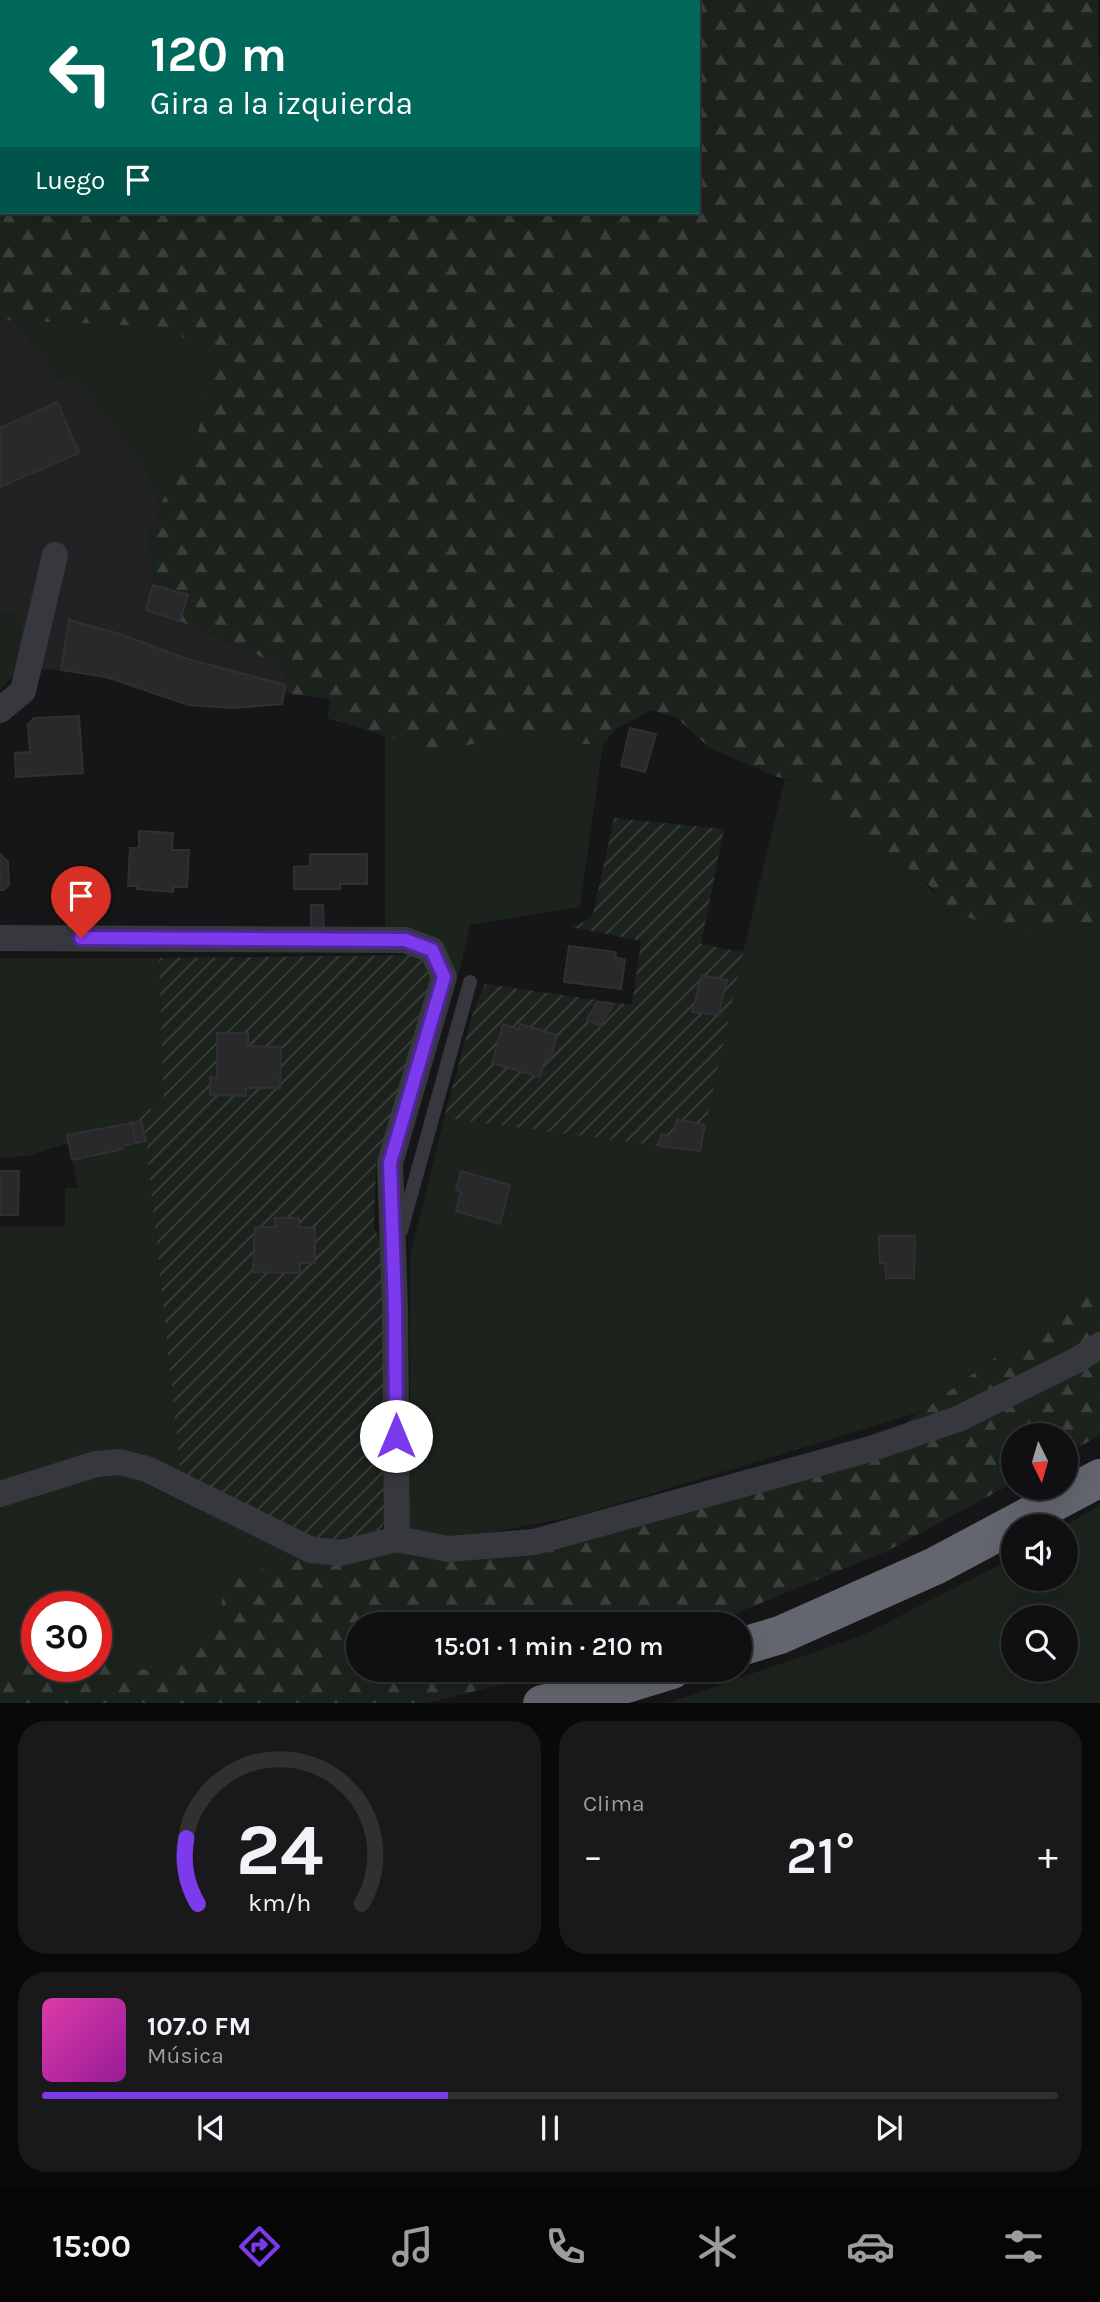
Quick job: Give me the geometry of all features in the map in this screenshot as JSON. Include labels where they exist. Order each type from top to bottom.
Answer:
[{"type":"highway","points":[[752,1643],[791,1630],[922,1572],[1100,1478]]},
{"type":"highway","points":[[542,1703],[614,1689],[635,1682]]},
{"type":"street","points":[[0,710],[23,691],[55,555]]},
{"type":"street","points":[[0,938],[405,940],[432,950],[444,977],[390,1163],[397,1539]]},
{"type":"street","points":[[0,1494],[96,1464],[120,1462],[147,1469],[311,1550],[341,1553],[397,1539],[448,1549],[534,1542],[870,1449],[958,1419],[1079,1359],[1100,1345]]},
{"type":"lane","points":[[393,1258],[470,982]]},
{"type":"shaded area","points":[[0,320],[15,321],[56,377],[79,383],[148,475],[160,505],[147,541],[152,555],[153,585],[180,621],[280,665],[286,685],[282,704],[233,708],[189,705],[106,677],[61,670],[14,668],[23,615],[0,614]]},
{"type":"green space","points":[[700,0],[1098,0],[1100,922],[1070,929],[1010,931],[949,911],[932,888],[835,807],[815,783],[777,777],[710,748],[677,718],[651,710],[616,729],[603,744],[580,744],[550,732],[521,733],[464,746],[427,749],[327,718],[331,699],[284,693],[286,685],[280,665],[180,621],[153,585],[152,555],[147,541],[160,505],[196,440],[215,363],[169,327],[0,320],[0,214],[700,214]]},
{"type":"green space","points":[[15,321],[169,327],[215,363],[196,440],[160,505],[148,475],[135,455],[79,383],[56,377]]},
{"type":"green space","points":[[0,614],[23,615],[14,667],[20,668],[0,690]]},
{"type":"green space","points":[[550,732],[580,744],[603,744],[580,907],[470,925],[458,976],[444,951],[385,930],[385,736],[427,749],[464,746],[521,733]]},
{"type":"green space","points":[[785,779],[815,782],[848,816],[918,877],[949,911],[1070,929],[1100,922],[1100,1287],[1019,1340],[920,1412],[581,1515],[453,1540],[410,1534],[410,1258],[444,1118],[700,1150],[743,952]]},
{"type":"green space","points":[[614,818],[724,829],[701,944],[743,952],[700,1151],[444,1118],[474,1009],[485,984],[632,1005],[641,941],[572,927],[586,921],[593,914]]},
{"type":"green space","points":[[418,955],[428,961],[432,980],[376,1164],[374,1229],[386,1251],[388,1516],[379,1532],[328,1545],[181,1476],[146,1141],[136,1107],[164,1111],[159,958]]},
{"type":"green space","points":[[0,958],[159,958],[164,1112],[136,1108],[141,1121],[67,1135],[69,1143],[27,1156],[0,1158]]},
{"type":"green space","points":[[146,1141],[181,1476],[117,1454],[0,1482],[0,1227],[65,1227],[65,1188],[78,1188],[72,1160]]},
{"type":"green space","points":[[1100,1287],[1100,1435],[1078,1447],[1078,1423],[1001,1423],[1001,1489],[887,1551],[739,1612],[346,1612],[346,1682],[512,1682],[427,1703],[0,1703],[0,1658],[21,1659],[21,1682],[112,1682],[112,1666],[156,1671],[219,1618],[225,1584],[311,1550],[448,1549],[870,1449],[1019,1340]]},
{"type":"green space","points":[[120,1462],[311,1550],[219,1618],[157,1671],[112,1666],[112,1591],[21,1591],[21,1659],[0,1658],[0,1506]]},
{"type":"green space","points":[[1100,1505],[1100,1703],[667,1703],[728,1682],[752,1682],[752,1674],[861,1636],[1001,1564],[1001,1591],[1078,1591],[1078,1518]]},
{"type":"building","points":[[57,402],[79,453],[0,487],[0,428]]},
{"type":"building","points":[[153,585],[188,595],[180,621],[146,610]]},
{"type":"building","points":[[69,620],[120,634],[187,659],[286,685],[282,704],[233,708],[189,705],[106,677],[61,670]]},
{"type":"building","points":[[79,716],[83,773],[16,777],[15,753],[30,752],[28,725],[34,718]]},
{"type":"building","points":[[630,728],[656,734],[645,772],[621,766]]},
{"type":"building","points":[[139,831],[173,833],[172,850],[189,850],[187,887],[173,887],[173,892],[128,886],[130,848],[139,848]]},
{"type":"building","points":[[0,854],[8,862],[9,885],[4,890],[0,890]]},
{"type":"building","points":[[310,854],[367,854],[367,884],[340,884],[340,889],[294,889],[294,867],[310,866]]},
{"type":"building","points":[[311,905],[323,905],[324,932],[311,932]]},
{"type":"building","points":[[569,946],[616,952],[615,957],[625,960],[621,989],[564,982]]},
{"type":"building","points":[[702,975],[727,980],[718,1015],[692,1012]]},
{"type":"building","points":[[597,1002],[614,1004],[600,1026],[587,1019]]},
{"type":"building","points":[[503,1024],[519,1029],[520,1024],[557,1035],[550,1061],[545,1059],[540,1077],[492,1063]]},
{"type":"building","points":[[217,1033],[248,1033],[248,1046],[281,1047],[280,1088],[246,1088],[246,1096],[210,1095],[210,1077],[217,1078]]},
{"type":"building","points":[[677,1119],[705,1125],[700,1151],[659,1146],[661,1134],[673,1137]]},
{"type":"building","points":[[141,1121],[146,1141],[136,1143],[132,1123]]},
{"type":"building","points":[[132,1123],[136,1143],[123,1146],[123,1149],[72,1160],[67,1135]]},
{"type":"building","points":[[0,1171],[19,1171],[18,1215],[0,1215]]},
{"type":"building","points":[[461,1171],[510,1185],[500,1224],[456,1211],[461,1191],[456,1190]]},
{"type":"building","points":[[275,1218],[299,1218],[299,1227],[315,1228],[315,1263],[300,1263],[300,1273],[253,1272],[255,1227],[275,1227]]},
{"type":"building","points":[[879,1236],[915,1236],[914,1278],[886,1278],[885,1263],[880,1263]]},
{"type":"route","points":[[81,938],[405,940],[432,950],[444,977],[390,1163],[396,1436]]}]
